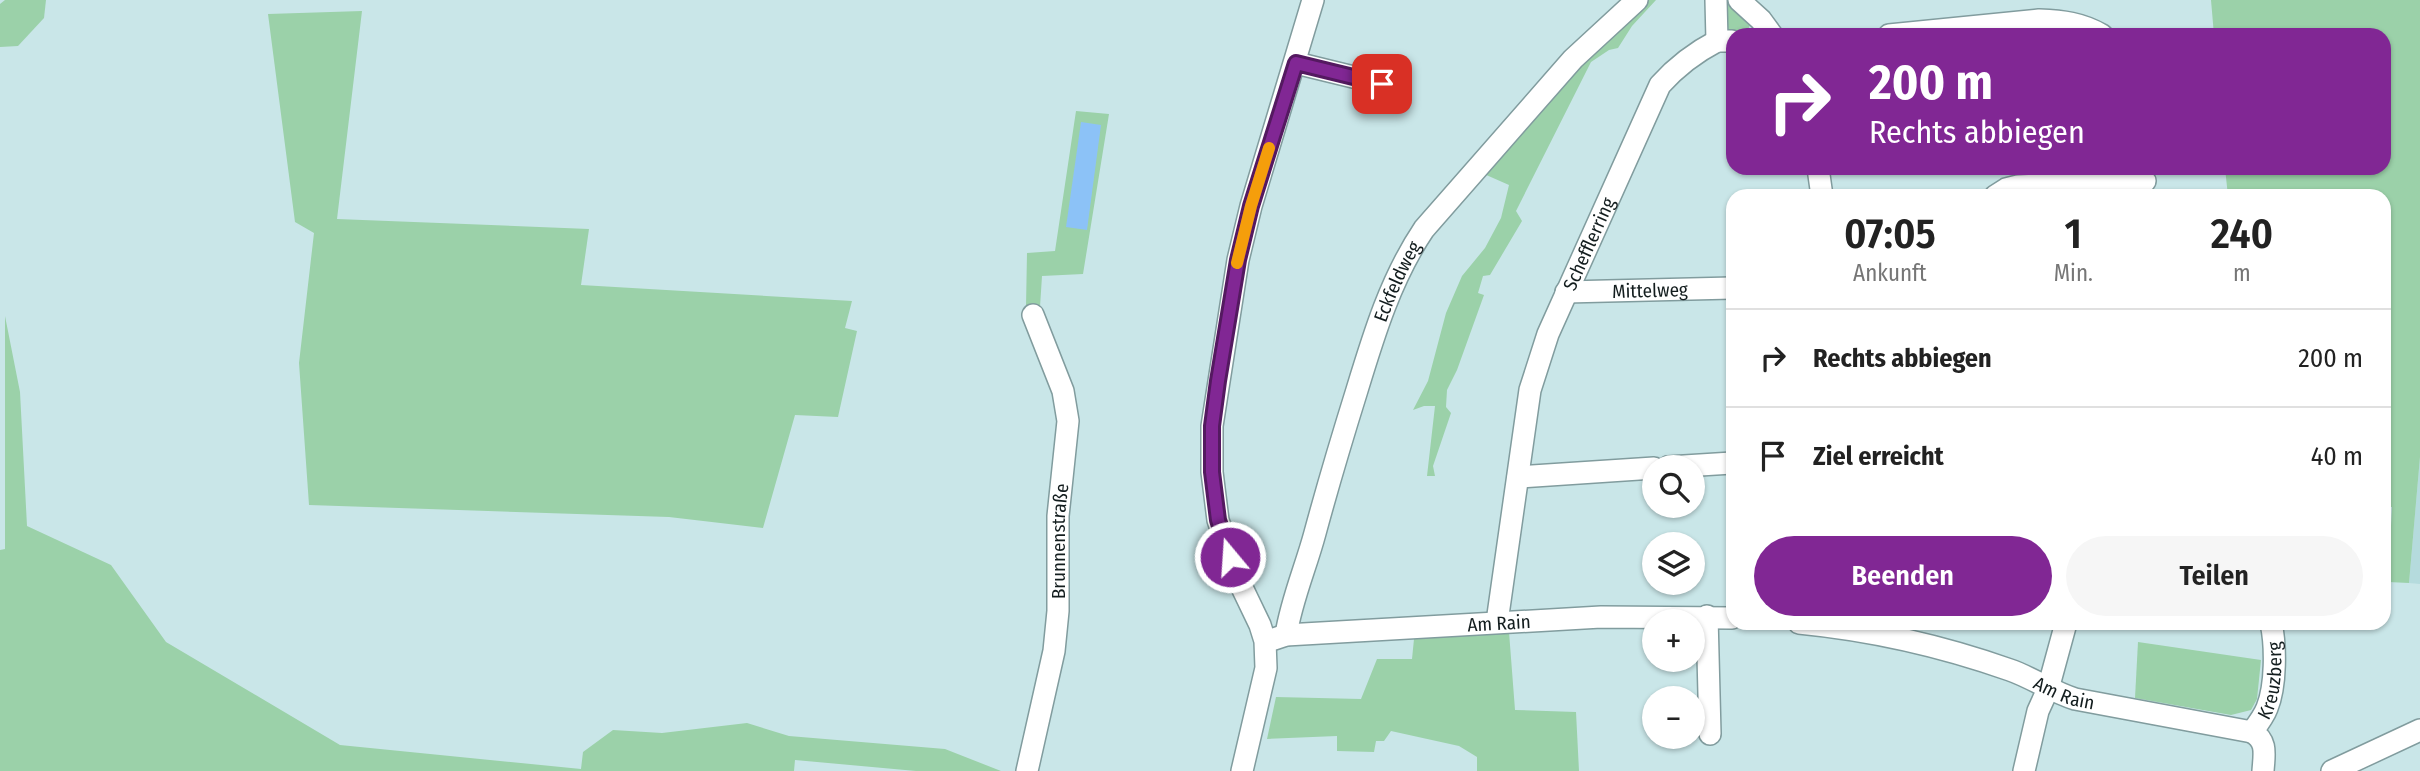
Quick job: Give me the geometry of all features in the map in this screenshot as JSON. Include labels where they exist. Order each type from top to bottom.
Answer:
[{"type":"street","points":[[1242,771],[1266,667],[1265,641],[1236,575],[1218,520],[1212,472],[1212,426],[1238,260],[1251,206],[1313,0]]},
{"type":"street","name":"Eckfeldweg","points":[[1286,635],[1289,614],[1306,565],[1372,339],[1406,255],[1424,229],[1573,59],[1637,0]]},
{"type":"street","name":"Schefflerring","points":[[1497,622],[1530,390],[1548,334],[1660,85],[1693,54],[1725,41],[1716,0]]},
{"type":"street","points":[[1739,0],[1767,28]]},
{"type":"street","points":[[1959,28],[2039,20],[2063,21],[2090,28]]},
{"type":"street","points":[[1296,63],[1382,84]]},
{"type":"street","points":[[2006,189],[2018,186],[2145,182]]},
{"type":"street","name":"Mittelweg","points":[[1566,292],[1726,288]]},
{"type":"street","name":"Brunnenstraße","points":[[1027,771],[1054,651],[1058,611],[1058,516],[1068,421],[1063,391],[1033,315]]},
{"type":"street","points":[[1705,465],[1726,463]]},
{"type":"street","points":[[1518,477],[1642,469]]},
{"type":"street","points":[[1707,616],[1710,734]]},
{"type":"street","name":"Am Rain","points":[[1265,641],[1286,635],[1497,622],[1601,617],[1726,618]]},
{"type":"street","name":"Am Rain","points":[[1853,630],[1915,642],[2013,671],[2075,699],[2252,732]]},
{"type":"street","points":[[2024,771],[2038,711],[2048,689],[2064,630]]},
{"type":"street","name":"Kreuzberg","points":[[2263,771],[2263,742],[2252,732],[2270,699],[2275,644],[2273,630]]},
{"type":"street","points":[[2332,771],[2420,730]]},
{"type":"shaded area","points":[[2420,457],[2420,584],[2409,583]]},
{"type":"green space","points":[[5,0],[46,0],[44,18],[18,46],[0,47],[0,4]]},
{"type":"green space","points":[[1647,0],[1656,0],[1632,26],[1618,48],[1609,50],[1591,62],[1516,211],[1522,221],[1490,275],[1483,276],[1478,293],[1484,295],[1447,390],[1446,407],[1451,413],[1433,466],[1435,476],[1427,476],[1435,406],[1413,410],[1428,381],[1446,313],[1462,276],[1485,248],[1501,218],[1509,185],[1484,174],[1584,55]]},
{"type":"green space","points":[[2211,0],[2420,0],[2420,457],[2409,583],[2391,582],[2391,189],[2227,189],[2226,175],[2391,175],[2391,28],[2213,28]]},
{"type":"green space","points":[[1728,5],[1732,5],[1751,21],[1749,28],[1727,28]]},
{"type":"green space","points":[[362,11],[337,219],[589,229],[581,285],[852,301],[845,328],[857,331],[838,417],[795,415],[763,528],[669,517],[309,505],[299,363],[314,233],[295,222],[268,14]]},
{"type":"green space","points":[[1076,111],[1109,114],[1083,274],[1042,276],[1040,307],[1026,307],[1027,253],[1055,251]]},
{"type":"green space","points":[[5,316],[20,392],[27,526],[111,565],[166,642],[340,745],[581,769],[583,752],[613,730],[662,733],[747,723],[789,736],[945,749],[1001,771],[916,771],[795,760],[794,771],[0,771],[0,550],[5,549]]},
{"type":"green space","points":[[1509,632],[1515,710],[1576,712],[1579,771],[1477,771],[1477,757],[1459,746],[1391,731],[1384,741],[1376,741],[1374,752],[1337,751],[1337,736],[1267,739],[1276,697],[1361,699],[1377,659],[1412,659],[1414,639]]},
{"type":"green space","points":[[2138,642],[2261,660],[2257,699],[2251,710],[2231,715],[2135,698]]},
{"type":"water","points":[[1081,122],[1101,125],[1087,230],[1066,227]]},
{"type":"slow traffic","points":[[1237,263],[1269,148]]},
{"type":"route","points":[[1230,557],[1218,520],[1212,472],[1212,426],[1238,260],[1274,130],[1296,63],[1382,84]]}]
